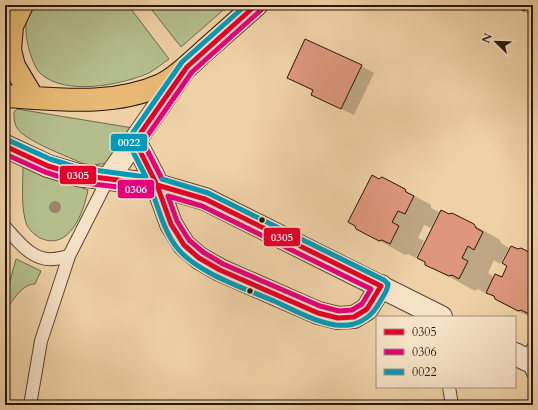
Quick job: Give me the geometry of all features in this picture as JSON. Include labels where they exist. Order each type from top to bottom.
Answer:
[{"type":"main road","points":[[5,12],[9,5]]},
{"type":"main road","points":[[22,5],[12,26],[10,50],[14,66],[33,98]]},
{"type":"main road","points":[[5,96],[79,101],[129,96],[162,84],[187,67],[256,5]]},
{"type":"street","points":[[108,179],[187,67]]},
{"type":"street","points":[[135,141],[154,176],[171,224],[184,245],[199,258],[220,270],[318,313],[338,318],[354,317],[367,309],[381,286]]},
{"type":"street","points":[[5,146],[48,166],[78,175],[156,185],[205,199],[439,316]]},
{"type":"lane","points":[[30,405],[41,341],[69,256],[108,179]]},
{"type":"lane","points":[[5,227],[23,248],[38,257],[52,259],[69,256]]},
{"type":"lane","points":[[449,388],[452,405]]},
{"type":"green space","points":[[30,5],[128,5],[169,59],[149,73],[109,84],[79,87],[64,85],[52,81],[39,72],[30,53],[26,29]]},
{"type":"green space","points":[[148,5],[229,5],[181,47]]},
{"type":"green space","points":[[17,109],[133,128],[107,163],[94,165],[84,164],[38,143],[22,133],[17,128],[15,122],[14,112]]},
{"type":"green space","points":[[23,167],[88,190],[79,219],[67,235],[59,240],[50,241],[40,238],[32,232],[27,225],[22,193]]},
{"type":"green space","points":[[16,259],[41,271],[35,284],[22,290],[7,309],[9,285]]},
{"type":"building","points":[[512,5],[527,5],[524,11]]},
{"type":"building","points":[[305,39],[362,65],[341,109],[311,95],[313,90],[287,78]]},
{"type":"building","points":[[372,175],[379,179],[382,177],[405,189],[406,192],[414,196],[405,214],[398,211],[392,222],[399,226],[390,244],[382,240],[379,241],[356,229],[355,226],[348,222]]},
{"type":"building","points":[[441,210],[449,214],[452,213],[474,224],[476,228],[483,232],[474,250],[468,246],[462,258],[468,261],[459,279],[425,265],[425,262],[417,258]]},
{"type":"building","points":[[511,246],[518,249],[521,248],[533,254],[533,306],[529,314],[521,310],[518,311],[495,299],[494,296],[486,293],[495,274],[502,277],[507,266],[502,263]]},
{"type":"transit line","name":"0022","points":[[8,140],[50,159],[79,168],[146,177],[129,144],[129,138],[182,62],[246,5]]},
{"type":"transit line","name":"0305","points":[[157,185],[135,141],[187,67],[256,5]]},
{"type":"transit line","name":"0306","points":[[162,179],[143,142],[192,72],[261,10]]},
{"type":"transit line","name":"0305","points":[[5,146],[48,166],[78,175],[157,185]]},
{"type":"transit line","name":"0306","points":[[5,154],[45,172],[76,182],[152,191]]},
{"type":"transit line","name":"0022","points":[[152,191],[163,222],[173,243],[187,258],[223,280],[320,321],[336,325],[355,324],[366,318],[378,305],[386,292],[388,284],[384,280],[208,193],[162,179]]},
{"type":"transit line","name":"0305","points":[[157,185],[205,199],[381,286],[367,309],[354,317],[338,318],[318,313],[220,270],[199,258],[184,245],[171,224],[157,185]]},
{"type":"transit line","name":"0306","points":[[168,196],[202,206],[371,289],[362,304],[352,310],[339,311],[320,306],[223,264],[203,252],[189,240],[177,221],[168,196]]}]
